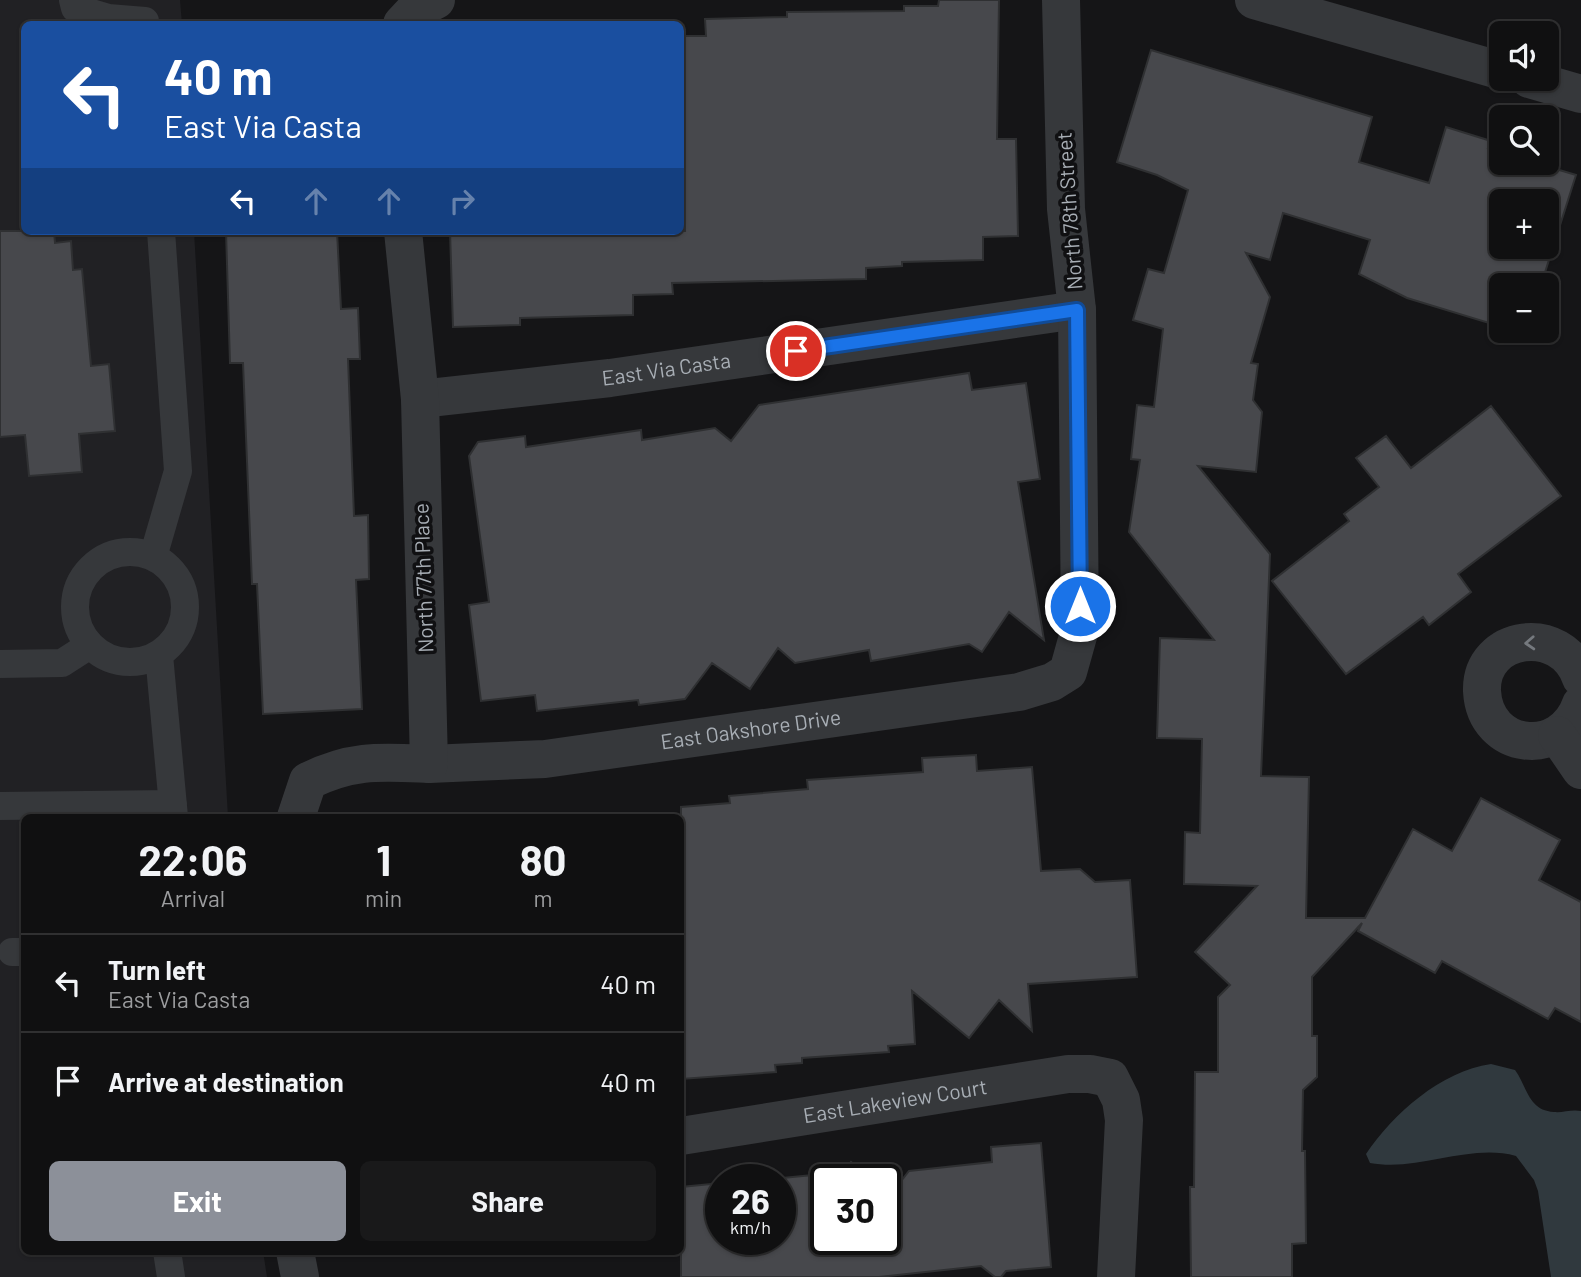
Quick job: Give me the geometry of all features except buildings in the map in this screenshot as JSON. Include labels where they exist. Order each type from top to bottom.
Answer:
[{"type":"street","points":[[405,21],[414,11],[436,0]]},
{"type":"street","name":"North 78th Street","points":[[1061,0],[1066,209],[1077,310],[1080,629],[1068,671]]},
{"type":"street","points":[[1254,0],[1489,67]]},
{"type":"street","points":[[1559,88],[1581,94]]},
{"type":"street","name":"North 77th Place","points":[[403,235],[420,399],[429,764]]},
{"type":"street","name":"East Via Casta","points":[[420,399],[610,378],[1077,310]]},
{"type":"street","points":[[1581,678],[1577,665],[1565,652],[1550,644],[1534,641],[1504,649],[1485,674],[1484,705],[1501,731],[1516,739],[1532,741],[1558,734],[1577,716],[1581,704]]},
{"type":"street","name":"East Oakshore Drive","points":[[429,764],[545,759],[787,727],[1027,690],[1052,682],[1068,671]]},
{"type":"street","points":[[1558,734],[1581,770]]},
{"type":"street","points":[[297,814],[308,781],[331,770],[360,762],[429,764]]},
{"type":"street","name":"East Lakeview Court","points":[[684,1136],[1060,1075],[1090,1073],[1110,1078],[1121,1100],[1124,1120],[1116,1277]]},
{"type":"street","points":[[296,1255],[300,1277]]},
{"type":"lane","points":[[73,0],[75,8],[108,18],[144,15]]},
{"type":"lane","points":[[153,557],[178,471],[160,235]]},
{"type":"lane","points":[[130,552],[153,557],[176,576],[183,592],[185,610],[177,635],[159,655],[142,662],[123,662],[105,657],[90,645],[79,631],[75,612],[76,594],[83,577],[96,563],[113,555],[130,552]]},
{"type":"lane","points":[[0,664],[62,663],[90,645]]},
{"type":"lane","points":[[0,806],[174,811],[159,655]]},
{"type":"lane","points":[[168,1255],[171,1277]]},
{"type":"shaded area","points":[[0,0],[180,0],[182,21],[21,21],[21,235],[194,235],[228,814],[21,814],[21,1255],[264,1255],[267,1277],[0,1277]]},
{"type":"shaded area","points":[[1491,1064],[1515,1070],[1529,1097],[1545,1111],[1581,1111],[1581,1277],[1551,1277],[1538,1191],[1534,1180],[1516,1156],[1480,1153],[1388,1165],[1370,1163],[1366,1154],[1390,1124],[1420,1097],[1454,1075]]},
{"type":"route","points":[[796,351],[1077,310],[1080,606]]}]
